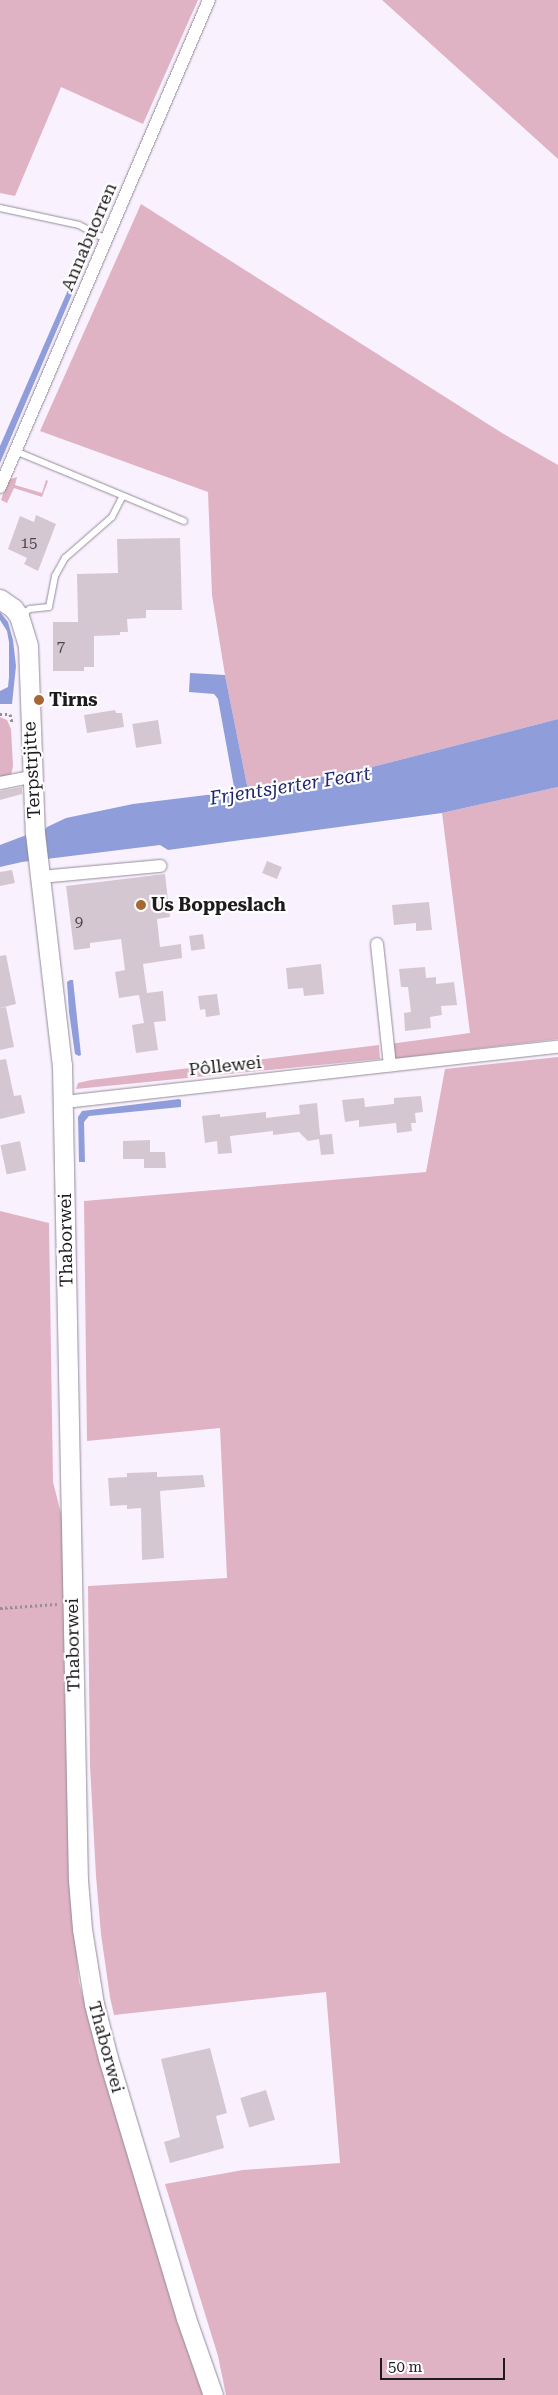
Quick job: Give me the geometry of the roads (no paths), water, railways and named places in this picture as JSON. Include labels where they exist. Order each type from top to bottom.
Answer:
[{"type":"street","name":"Annabuorren","points":[[0,487],[209,0]]},
{"type":"street","points":[[0,599],[13,608],[20,616]]},
{"type":"street","name":"Terpstrjitte","points":[[20,616],[28,646],[35,833]]},
{"type":"street","points":[[0,783],[32,777]]},
{"type":"street","name":"Thaborwei","points":[[35,833],[57,1006],[64,1102],[78,1880],[91,1988],[135,2150],[196,2349],[213,2395]]},
{"type":"street","points":[[40,869],[160,866]]},
{"type":"street","points":[[377,944],[390,1066]]},
{"type":"street","name":"Pôllewei","points":[[64,1102],[558,1047]]},
{"type":"lane","points":[[0,208],[79,225],[107,240]]},
{"type":"lane","points":[[15,451],[122,497],[184,521]]},
{"type":"lane","points":[[20,616],[30,609],[49,607],[55,576],[65,558],[112,516],[122,497]]},
{"type":"water","points":[[85,251],[90,252],[0,463],[0,446]]},
{"type":"water","points":[[0,612],[8,622],[13,640],[16,666],[12,704],[0,704],[0,691],[8,687],[9,642],[7,631],[0,620]]},
{"type":"water","name":"Frjentsjerter Feart","points":[[190,673],[225,675],[248,790],[376,766],[558,719],[558,787],[442,813],[168,850],[160,845],[22,862],[0,867],[0,845],[29,834],[42,833],[47,827],[66,818],[133,804],[231,792],[234,787],[218,699],[214,694],[189,692]]},
{"type":"water","points":[[73,980],[81,1055],[79,1056],[75,1054],[69,1012],[67,982]]},
{"type":"water","points":[[181,1100],[181,1107],[89,1116],[84,1122],[85,1162],[79,1162],[78,1117],[82,1111]]},
{"type":"place","name":"Tirns","points":[[39,700]]},
{"type":"place","name":"Us Boppeslach","points":[[141,905]]}]
